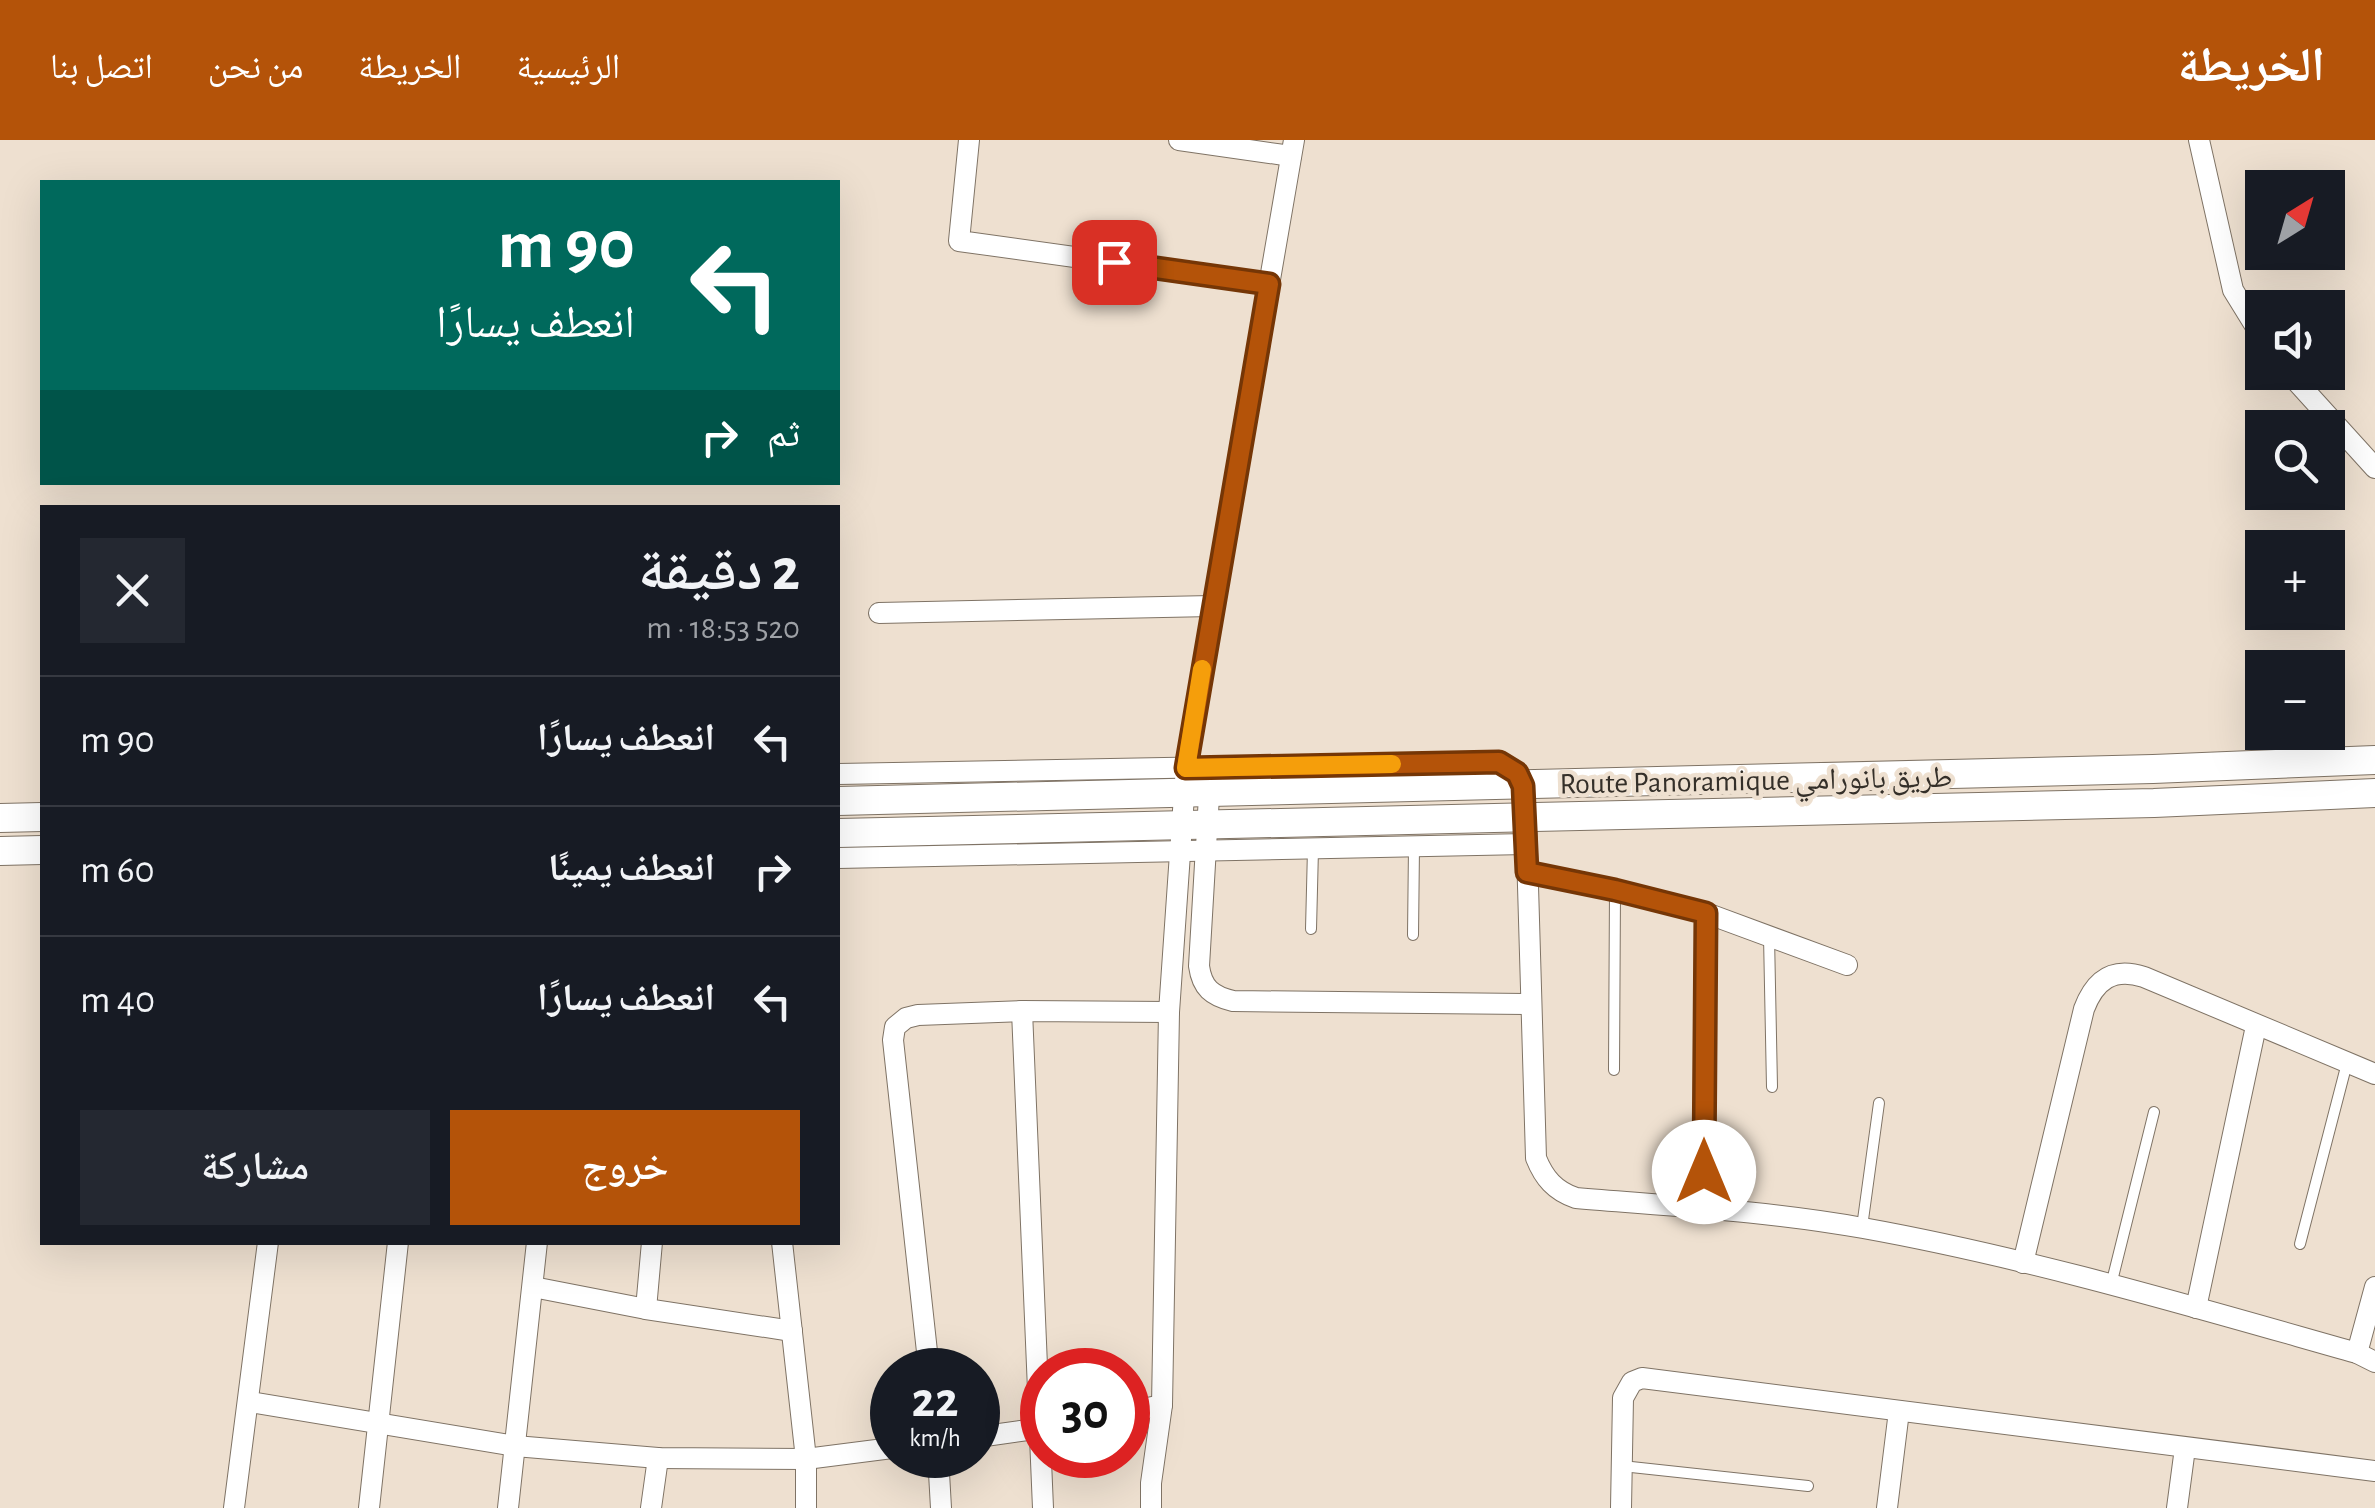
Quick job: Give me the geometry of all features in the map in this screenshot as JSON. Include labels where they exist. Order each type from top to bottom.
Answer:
[{"type":"street","points":[[970,140],[958,241],[1269,284]]},
{"type":"street","points":[[1150,1508],[1162,1405],[1170,1012],[1193,838],[1212,606],[1292,148],[1179,140]]},
{"type":"street","points":[[2199,140],[2232,290],[2245,311]]},
{"type":"street","points":[[2304,390],[2375,468]]},
{"type":"street","points":[[880,613],[1212,606]]},
{"type":"street","name":"Route Panoramique طريق بانورامي","points":[[840,801],[1198,780],[1523,786],[2375,760]]},
{"type":"street","points":[[840,774],[1198,780]]},
{"type":"street","points":[[1523,786],[1536,1158],[1550,1184],[1563,1194],[1862,1228],[2111,1286],[2366,1357],[2375,1287]]},
{"type":"street","name":"Route Panoramique طريق بانورامي","points":[[840,833],[1193,838],[1526,831],[2375,793]]},
{"type":"street","points":[[0,818],[40,817]]},
{"type":"street","points":[[840,858],[1193,838],[1312,849],[1414,847],[1526,831]]},
{"type":"street","points":[[1193,838],[1201,980],[1208,992],[1219,998],[1529,1004]]},
{"type":"street","points":[[0,850],[40,850]]},
{"type":"street","points":[[1527,872],[1706,913],[1847,965]]},
{"type":"street","points":[[1704,1208],[1706,913]]},
{"type":"street","points":[[2023,1264],[2084,1009],[2098,982],[2112,974],[2128,972],[2375,1074]]},
{"type":"street","points":[[928,1348],[893,1035],[900,1022],[918,1015],[1022,1011],[1170,1012]]},
{"type":"street","points":[[1022,1011],[1037,1348]]},
{"type":"street","points":[[2196,1308],[2256,1026]]},
{"type":"street","points":[[234,1508],[268,1245]]},
{"type":"street","points":[[369,1508],[398,1245]]},
{"type":"street","points":[[508,1508],[537,1245]]},
{"type":"street","points":[[646,1309],[652,1245]]},
{"type":"street","points":[[782,1245],[806,1459],[806,1508]]},
{"type":"street","points":[[534,1288],[792,1331]]},
{"type":"street","points":[[1621,1508],[1623,1398],[1632,1382],[1642,1378],[2375,1471]]},
{"type":"street","points":[[250,1402],[515,1446],[658,1458],[806,1459],[870,1451]]},
{"type":"street","points":[[1150,1407],[1162,1405]]},
{"type":"street","points":[[1888,1508],[1898,1411]]},
{"type":"street","points":[[2177,1508],[2185,1448]]},
{"type":"street","points":[[652,1508],[658,1458]]},
{"type":"street","points":[[939,1478],[941,1508]]},
{"type":"street","points":[[1043,1478],[1044,1508]]},
{"type":"lane","points":[[1413,934],[1414,847]]},
{"type":"lane","points":[[1311,930],[1312,849]]},
{"type":"lane","points":[[1614,1070],[1615,890]]},
{"type":"lane","points":[[1769,935],[1772,1087]]},
{"type":"lane","points":[[2300,1244],[2347,1063]]},
{"type":"lane","points":[[1862,1228],[1880,1103]]},
{"type":"lane","points":[[2111,1286],[2154,1112]]},
{"type":"lane","points":[[1622,1466],[1808,1486]]},
{"type":"slow traffic","points":[[1202,669],[1186,768],[1392,764]]},
{"type":"route","points":[[1114,262],[1269,284],[1186,768],[1499,762],[1517,773],[1523,786],[1527,872],[1706,913],[1704,1172]]}]
